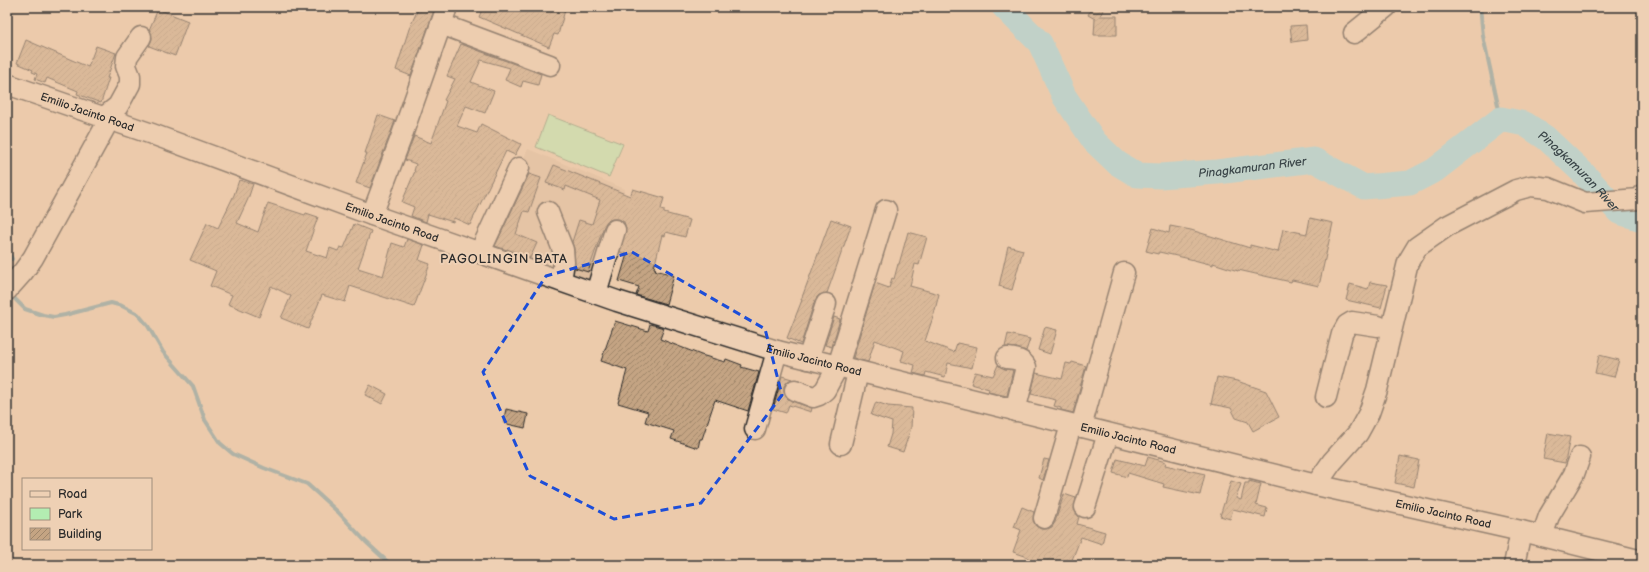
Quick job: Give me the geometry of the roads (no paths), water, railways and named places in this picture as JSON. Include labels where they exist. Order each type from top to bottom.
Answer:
[{"type":"street","points":[[1354,33],[1386,7]]},
{"type":"street","points":[[372,215],[401,138],[444,15],[550,65]]},
{"type":"street","points":[[7,290],[28,265],[106,119],[118,106],[130,84],[130,76],[126,66],[127,57],[141,37]]},
{"type":"street","name":"Emilio Jacinto Road","points":[[7,84],[152,134],[372,215],[596,294],[777,351],[1316,485],[1521,531],[1642,561]]},
{"type":"street","points":[[480,252],[520,168]]},
{"type":"street","points":[[1316,485],[1332,462],[1358,433],[1369,413],[1377,390],[1385,328],[1408,262],[1417,247],[1447,226],[1516,190],[1531,186],[1548,188],[1585,203],[1640,197]]},
{"type":"street","points":[[795,390],[813,397],[819,395],[825,390],[838,366],[886,210]]},
{"type":"street","points":[[548,212],[563,250],[564,262],[561,281]]},
{"type":"street","points":[[596,294],[615,230]]},
{"type":"street","points":[[1044,518],[1076,426],[1124,273]]},
{"type":"street","points":[[808,359],[826,304]]},
{"type":"street","points":[[1326,397],[1342,334],[1347,325],[1352,322],[1385,328]]},
{"type":"street","points":[[755,429],[777,351]]},
{"type":"street","points":[[1007,358],[1020,360],[1026,367],[1015,411]]},
{"type":"street","points":[[842,444],[858,372]]},
{"type":"street","points":[[1085,507],[1108,434]]},
{"type":"street","points":[[1542,536],[1549,516],[1574,474],[1580,457]]},
{"type":"street","points":[[1514,565],[1521,531]]},
{"type":"waterway","name":"Pinagkamuran River","points":[[1004,7],[1040,43],[1064,96],[1094,141],[1117,163],[1137,175],[1160,176],[1217,172],[1314,160],[1364,187],[1410,183],[1435,170],[1501,119],[1525,124],[1546,138],[1583,173],[1619,212],[1642,219]]},
{"type":"waterway","points":[[1480,7],[1483,36],[1501,119]]},
{"type":"waterway","points":[[7,250],[12,259]]},
{"type":"waterway","points":[[14,298],[25,309],[54,317],[111,303],[122,306],[138,314],[148,326],[163,352],[193,386],[205,420],[220,443],[233,454],[264,468],[307,484],[338,512],[366,542],[391,565]]},
{"type":"district","name":"PAGOLINGIN BATA","points":[[504,258]]}]
